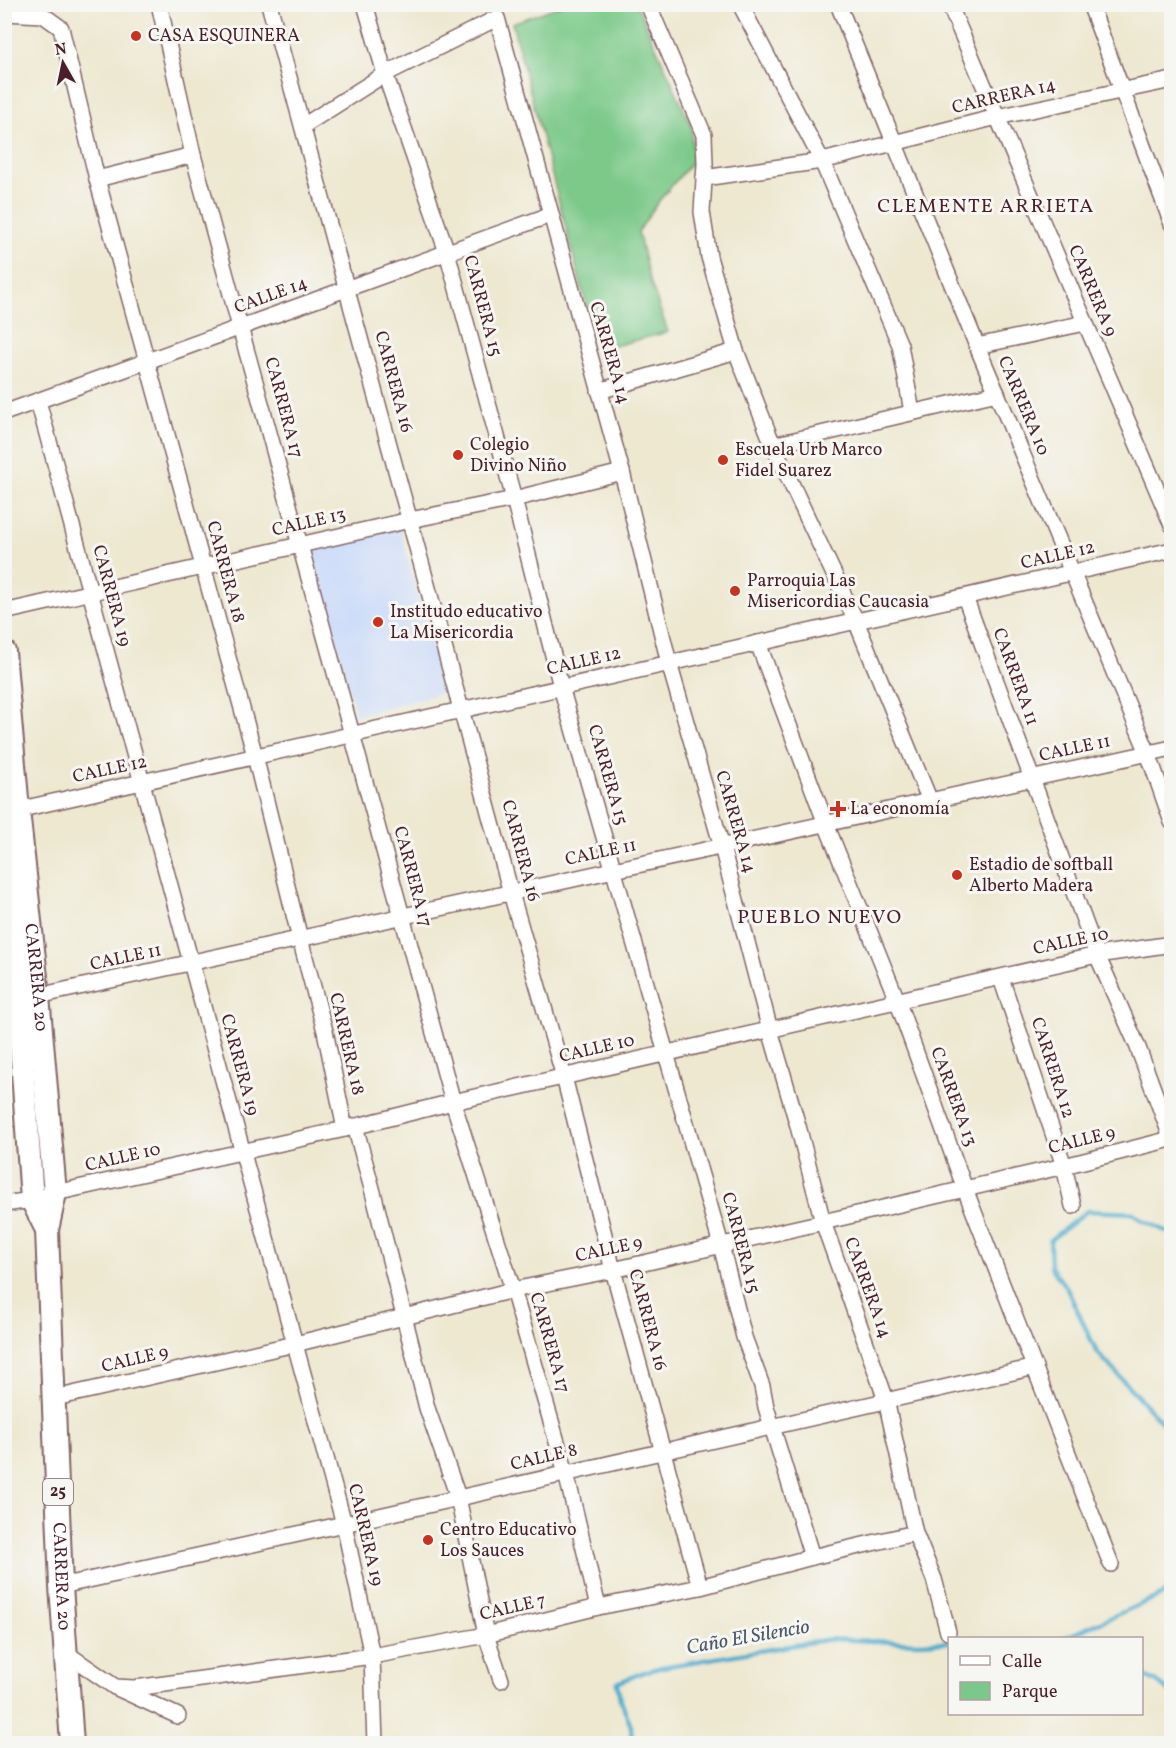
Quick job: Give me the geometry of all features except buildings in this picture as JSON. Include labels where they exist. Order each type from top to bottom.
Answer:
[{"type":"main road","name":"CARRERA 20","points":[[4,652],[11,811],[38,996],[55,1193],[47,1230],[61,1586],[72,1743]]},
{"type":"main road","name":"CARRERA 20","points":[[4,842],[32,1200],[47,1230]]},
{"type":"street","name":"CARRERA 17","points":[[159,4],[193,155],[240,327],[453,1102],[513,1290],[566,1473],[598,1607]]},
{"type":"street","name":"CARRERA 16","points":[[269,4],[511,893],[564,1077],[613,1270],[700,1587]]},
{"type":"street","name":"CARRERA 15","points":[[365,4],[385,74],[447,252],[514,499],[561,687],[721,1245],[744,1337],[762,1386],[766,1407],[812,1557]]},
{"type":"street","points":[[648,4],[704,135],[702,212],[709,257],[736,351],[773,445],[856,621],[930,801]]},
{"type":"street","points":[[740,4],[822,162],[900,345],[912,412]]},
{"type":"street","name":"CARRERA 10","points":[[838,4],[977,346],[1148,753],[1172,822]]},
{"type":"street","name":"CARRERA 9","points":[[949,4],[1172,525]]},
{"type":"street","points":[[1090,4],[1172,224]]},
{"type":"street","name":"CARRERA 18","points":[[4,13],[43,15],[61,28],[97,178],[255,756],[300,939],[350,1127],[374,1196],[427,1408],[458,1497],[486,1635],[501,1680]]},
{"type":"street","name":"CARRERA 14","points":[[385,74],[497,18],[622,472],[669,663],[722,847],[823,1222],[886,1400],[915,1533],[934,1578],[948,1632]]},
{"type":"street","points":[[303,126],[385,74]]},
{"type":"street","name":"CARRERA 14","points":[[704,178],[822,162],[997,117],[1172,80]]},
{"type":"street","points":[[97,178],[193,155]]},
{"type":"street","name":"CALLE 14","points":[[4,413],[550,215]]},
{"type":"street","points":[[977,346],[1085,323]]},
{"type":"street","points":[[599,392],[736,351]]},
{"type":"street","points":[[773,445],[997,393]]},
{"type":"street","name":"CARRERA 19","points":[[38,401],[344,1524],[372,1656],[375,1743]]},
{"type":"street","name":"CALLE 13","points":[[4,612],[410,520],[514,499],[622,472]]},
{"type":"street","name":"CALLE 12","points":[[11,811],[1172,550]]},
{"type":"street","name":"CARRERA 11","points":[[965,597],[1097,955],[1137,1045],[1171,1140]]},
{"type":"street","name":"CARRERA 13","points":[[758,643],[826,824],[897,1000],[965,1189],[1111,1564]]},
{"type":"street","name":"CALLE 11","points":[[38,996],[1172,748]]},
{"type":"street","name":"CALLE 10","points":[[4,1204],[32,1200],[1097,955],[1172,944]]},
{"type":"street","name":"CARRERA 12","points":[[1001,978],[1064,1166],[1073,1206]]},
{"type":"street","name":"CALLE 9","points":[[55,1398],[295,1344],[513,1290],[613,1270],[1171,1140]]},
{"type":"street","name":"CALLE 8","points":[[61,1586],[1035,1367]]},
{"type":"street","name":"CALLE 7","points":[[115,1687],[135,1688],[372,1656],[486,1635],[598,1607],[700,1587],[812,1557],[915,1533]]},
{"type":"street","points":[[66,1656],[115,1687],[178,1716]]},
{"type":"shaded area","name":"Institudo educativo La Misericordia","points":[[400,528],[444,692],[356,716],[312,551]]},
{"type":"green space","points":[[565,4],[637,5],[691,125],[693,161],[658,202],[638,232],[649,278],[668,332],[598,350],[512,23]]},
{"type":"waterway","name":"Caño El Silencio","points":[[1172,1234],[1142,1220],[1133,1213],[1087,1211],[1050,1240],[1051,1267],[1067,1289],[1097,1352],[1165,1426],[1172,1456]]},
{"type":"waterway","name":"Caño El Silencio","points":[[1066,1637],[1166,1593],[1172,1577]]},
{"type":"waterway","name":"Caño El Silencio","points":[[632,1744],[631,1726],[620,1699],[617,1683],[644,1672],[831,1639],[948,1642]]},
{"type":"waterway","points":[[1143,1675],[1156,1681],[1172,1694]]},
{"type":"place","name":"CASA ESQUINERA","points":[[136,36]]},
{"type":"place","name":"Colegio Divino Niño","points":[[458,455]]},
{"type":"place","name":"Escuela Urb Marco Fidel Suarez","points":[[723,460]]},
{"type":"place","name":"Parroquia Las Misericordias Caucasia","points":[[735,591]]},
{"type":"place","name":"Institudo educativo La Misericordia","points":[[378,622]]},
{"type":"place","name":"La economía","points":[[838,809]]},
{"type":"place","name":"Estadio de softball Alberto Madera","points":[[957,875]]},
{"type":"place","name":"Centro Educativo Los Sauces","points":[[428,1540]]},
{"type":"district","name":"CLEMENTE ARRIETA","points":[[986,207]]},
{"type":"district","name":"PUEBLO NUEVO","points":[[820,918]]}]
